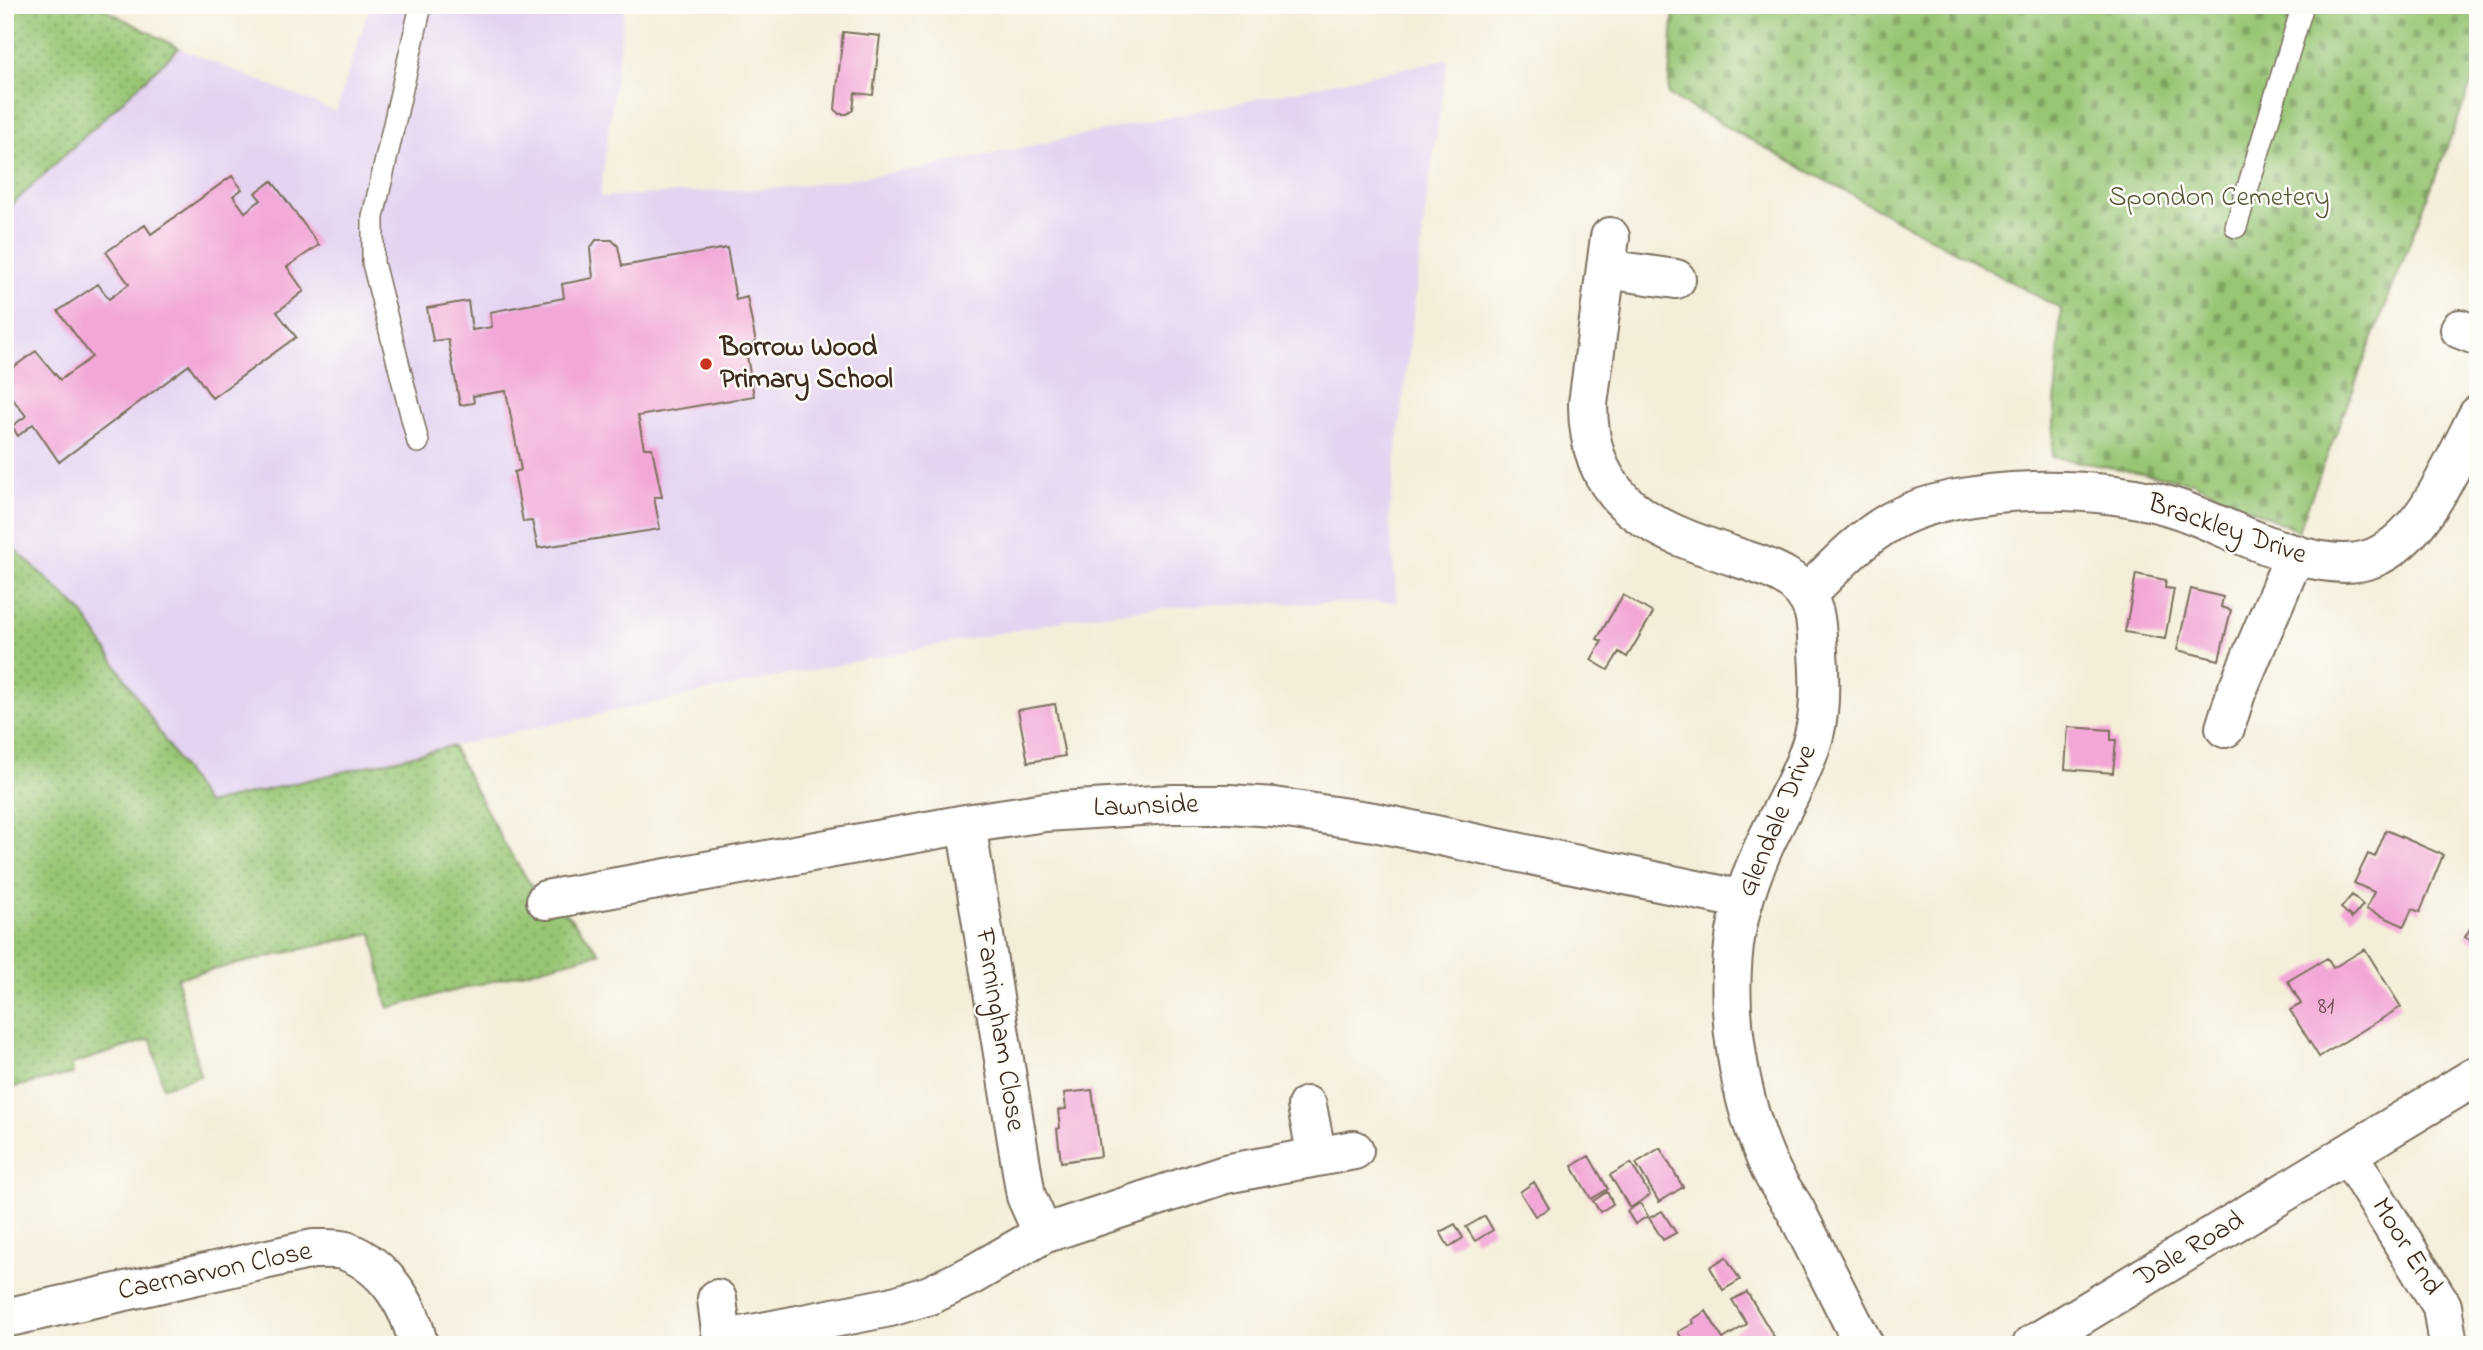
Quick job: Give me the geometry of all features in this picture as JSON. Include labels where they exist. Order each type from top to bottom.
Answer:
[{"type":"street","points":[[1676,279],[1608,253],[1592,360],[1588,424],[1596,455],[1615,494],[1651,523],[1786,576],[1806,595]]},
{"type":"street","name":"Brackley Drive","points":[[1806,595],[1850,551],[1891,521],[1938,502],[1997,494],[2070,492],[2127,496],[2181,510],[2319,561],[2356,562],[2371,559],[2403,538],[2432,499],[2478,415]]},
{"type":"street","points":[[2225,728],[2236,693],[2295,554]]},
{"type":"street","name":"Glendale Drive","points":[[1806,595],[1814,613],[1820,674],[1814,734],[1788,798],[1761,852],[1744,900],[1736,934],[1733,965],[1733,1031],[1746,1101],[1773,1175],[1796,1211],[1864,1345]]},
{"type":"street","name":"Lawnside","points":[[546,900],[1045,812],[1229,804],[1274,807],[1374,822],[1744,900]]},
{"type":"street","name":"Farningham Close","points":[[966,824],[1026,1196],[1043,1234]]},
{"type":"street","name":"Dale Road","points":[[2032,1345],[2478,1075]]},
{"type":"street","points":[[1307,1106],[1317,1157]]},
{"type":"street","points":[[717,1299],[722,1339],[890,1307],[930,1295],[972,1275],[1043,1234],[1225,1174],[1354,1150]]},
{"type":"street","name":"Moor End","points":[[2348,1154],[2442,1306],[2448,1345]]},
{"type":"street","name":"Caernarvon Close","points":[[5,1318],[313,1248],[344,1250],[368,1262],[400,1296],[415,1324],[418,1345]]},
{"type":"lane","points":[[418,442],[373,263],[373,217],[421,5]]},
{"type":"lane","points":[[2236,228],[2303,5]]},
{"type":"shaded area","name":"Borrow Wood Primary School","points":[[370,5],[625,5],[600,197],[794,187],[924,168],[1448,59],[1427,197],[1389,516],[1397,602],[1196,605],[1087,616],[771,678],[452,746],[206,804],[82,612],[5,540],[5,212],[179,48],[336,112]]},
{"type":"green space","points":[[5,5],[97,5],[179,48],[5,211]]},
{"type":"green space","name":"Spondon Cemetery","points":[[1674,5],[2478,5],[2478,67],[2298,531],[2192,482],[2052,457],[2061,309],[1668,95]]},
{"type":"green space","points":[[5,540],[82,612],[206,804],[452,746],[505,845],[533,888],[567,914],[600,953],[388,1008],[372,933],[177,978],[200,1076],[163,1087],[151,1039],[72,1064],[73,1074],[5,1089]]},
{"type":"building","points":[[843,32],[880,36],[873,95],[855,93],[853,110],[847,114],[839,114],[835,109]]},
{"type":"building","points":[[232,176],[242,189],[233,196],[245,212],[261,200],[255,193],[272,181],[319,245],[287,267],[304,291],[277,312],[296,337],[212,398],[189,365],[59,462],[33,424],[18,436],[12,426],[26,416],[5,389],[5,373],[36,351],[60,380],[92,357],[58,311],[98,284],[109,299],[129,284],[106,252],[145,225],[151,234]]},
{"type":"building","points":[[596,240],[612,240],[618,246],[622,266],[727,248],[736,300],[747,297],[756,343],[745,345],[754,396],[638,416],[644,448],[652,448],[662,497],[654,497],[660,529],[538,548],[532,521],[523,522],[514,472],[521,470],[506,391],[473,396],[474,403],[460,405],[448,339],[433,341],[427,308],[468,301],[472,330],[492,327],[490,312],[564,298],[562,284],[593,278],[590,249]]},
{"type":"building","points":[[2136,574],[2166,580],[2165,588],[2174,589],[2165,639],[2125,632]]},
{"type":"building","points":[[2191,589],[2223,597],[2221,607],[2231,610],[2219,660],[2177,650]]},
{"type":"building","points":[[1623,595],[1653,613],[1627,657],[1619,652],[1608,670],[1591,660],[1602,641],[1597,639]]},
{"type":"building","points":[[1055,704],[1065,756],[1028,762],[1018,710]]},
{"type":"building","points":[[2068,727],[2111,730],[2111,740],[2116,740],[2113,773],[2065,769]]},
{"type":"building","points":[[2386,830],[2443,855],[2420,912],[2412,909],[2404,926],[2366,909],[2374,892],[2354,883],[2368,854],[2375,857]]},
{"type":"building","points":[[2352,895],[2363,905],[2352,918],[2341,908]]},
{"type":"building","points":[[2478,915],[2478,944],[2465,937]]},
{"type":"building","points":[[2365,949],[2401,1007],[2319,1057],[2290,1010],[2301,1004],[2288,981],[2327,958],[2333,968]]},
{"type":"building","points":[[1092,1090],[1101,1156],[1061,1162],[1057,1129],[1060,1128],[1058,1110],[1066,1109],[1064,1093]]},
{"type":"building","points":[[1660,1148],[1683,1187],[1659,1202],[1636,1163]]},
{"type":"building","points":[[1589,1156],[1608,1189],[1591,1199],[1572,1166]]},
{"type":"building","points":[[1631,1163],[1650,1195],[1630,1208],[1610,1175]]},
{"type":"building","points":[[1534,1182],[1549,1208],[1535,1216],[1520,1192]]},
{"type":"building","points":[[1607,1192],[1613,1204],[1600,1212],[1593,1201]]},
{"type":"building","points":[[1640,1203],[1648,1216],[1635,1224],[1627,1211]]},
{"type":"building","points":[[1662,1211],[1676,1233],[1663,1240],[1649,1218]]},
{"type":"building","points":[[1485,1216],[1493,1230],[1475,1241],[1466,1227]]},
{"type":"building","points":[[1455,1224],[1463,1238],[1449,1247],[1440,1232]]},
{"type":"building","points":[[1726,1257],[1740,1280],[1723,1290],[1710,1267]]},
{"type":"building","points":[[1747,1292],[1779,1345],[1686,1345],[1678,1332],[1694,1323],[1692,1320],[1706,1311],[1723,1339],[1747,1324],[1732,1300]]},
{"type":"place","name":"Borrow Wood Primary School","points":[[706,364]]}]
